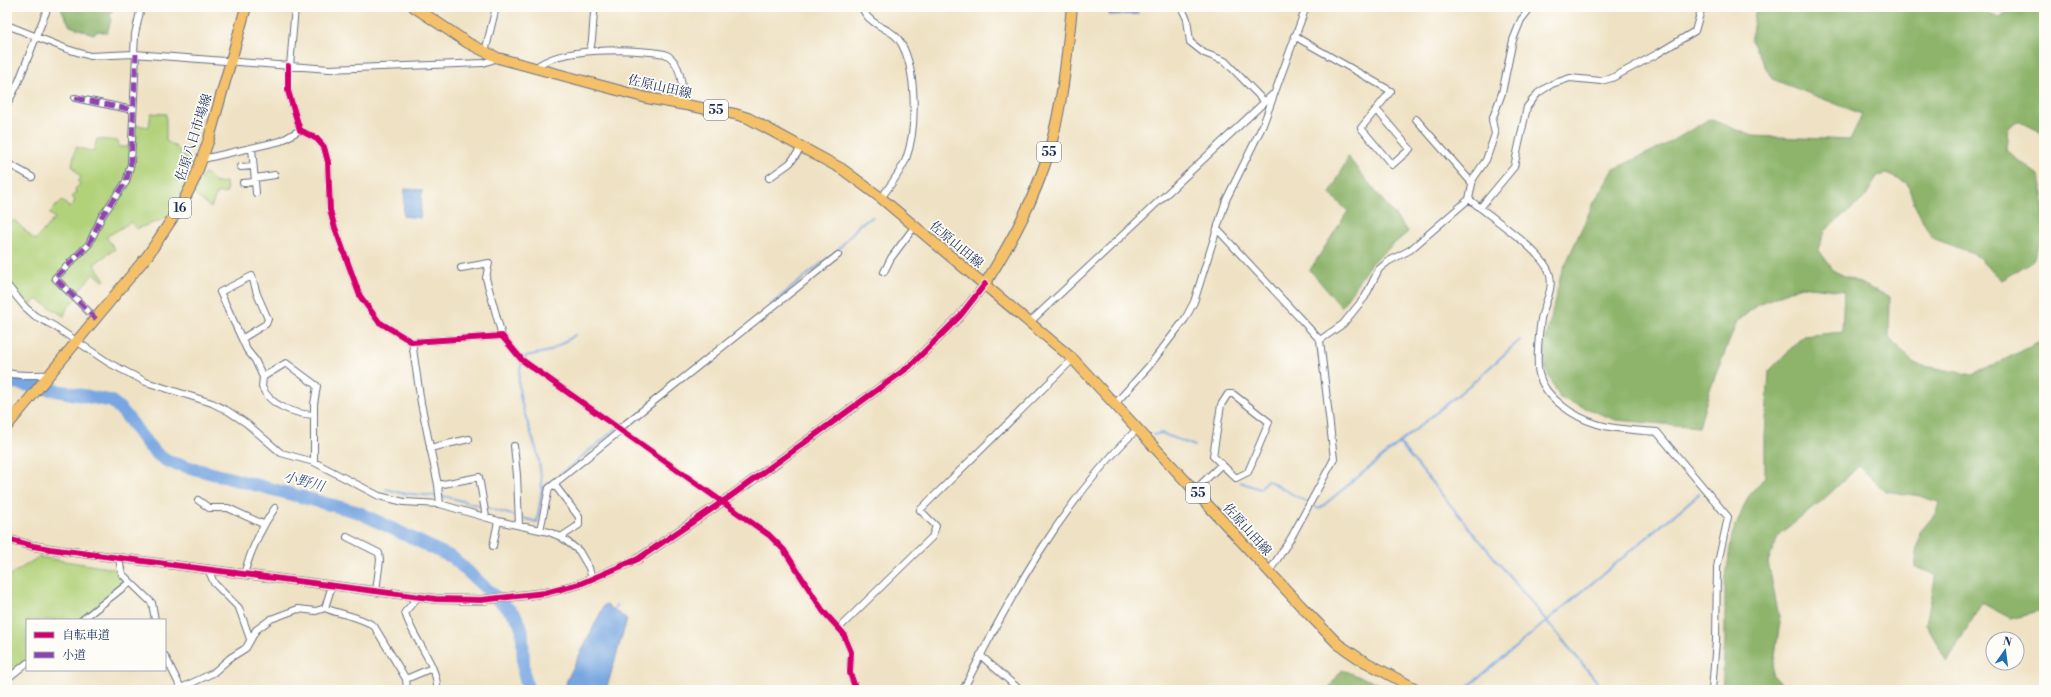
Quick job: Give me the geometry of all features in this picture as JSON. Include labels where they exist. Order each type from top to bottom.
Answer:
[{"type":"main road","name":"佐原八日市場線","points":[[50,375],[148,256],[188,193],[203,159],[246,7]]},
{"type":"main road","name":"佐原山田線","points":[[414,7],[485,52],[498,58],[647,98],[736,114],[748,118],[842,169],[881,198],[1073,359],[1269,572],[1338,644],[1360,659],[1418,690]]},
{"type":"main road","name":"佐原山田線","points":[[985,284],[1013,240],[1032,198],[1050,148],[1061,97],[1072,7]]},
{"type":"main road","name":"16","points":[[7,426],[50,375]]},
{"type":"street","points":[[7,105],[9,95],[48,7]]},
{"type":"street","points":[[96,319],[55,278],[90,244],[102,216],[126,182],[131,163],[135,34],[141,7]]},
{"type":"street","points":[[295,7],[288,91],[300,130],[317,139],[324,147],[328,162],[330,210],[345,257],[360,296],[379,322],[412,342],[502,336]]},
{"type":"street","points":[[485,52],[496,7]]},
{"type":"street","points":[[590,50],[594,35],[592,23],[595,7]]},
{"type":"street","points":[[861,7],[869,19],[891,31],[901,42],[912,72],[913,103],[908,149],[905,160],[881,198]]},
{"type":"street","points":[[1181,7],[1187,18],[1190,42],[1204,53],[1225,61],[1265,102]]},
{"type":"street","points":[[1114,404],[1149,366],[1185,319],[1194,302],[1226,200],[1263,125],[1294,36],[1306,7]]},
{"type":"street","points":[[1320,340],[1343,324],[1365,297],[1379,269],[1389,261],[1410,250],[1468,199],[1472,183],[1486,160],[1495,134],[1492,120],[1502,93],[1512,40],[1521,20],[1531,7]]},
{"type":"street","points":[[1480,208],[1514,167],[1527,107],[1538,93],[1552,84],[1570,78],[1601,81],[1612,78],[1657,54],[1695,31],[1702,7]]},
{"type":"street","points":[[7,25],[90,56],[135,54],[329,69],[483,63],[498,58]]},
{"type":"street","points":[[1294,36],[1391,91],[1376,109],[1361,128],[1392,165],[1410,149],[1376,109]]},
{"type":"street","points":[[535,68],[542,62],[590,50],[652,52],[670,56],[682,82],[682,105]]},
{"type":"street","points":[[1030,322],[1274,94]]},
{"type":"street","points":[[75,98],[133,110]]},
{"type":"street","points":[[1416,119],[1472,183]]},
{"type":"street","points":[[203,159],[281,141],[300,130]]},
{"type":"street","points":[[769,178],[790,163],[802,147]]},
{"type":"street","points":[[252,148],[256,193]]},
{"type":"street","points":[[7,163],[32,177]]},
{"type":"street","points":[[241,167],[253,166]]},
{"type":"street","points":[[243,184],[275,175]]},
{"type":"street","points":[[1468,199],[1532,250],[1549,271],[1551,288],[1541,319],[1539,350],[1539,373],[1547,389],[1556,399],[1578,416],[1598,425],[1657,432],[1728,517],[1717,567],[1716,641],[1712,690]]},
{"type":"street","points":[[884,272],[891,258],[915,226]]},
{"type":"street","points":[[1217,229],[1320,340],[1334,459],[1291,538],[1269,572]]},
{"type":"street","points":[[540,530],[548,488],[618,429],[838,255]]},
{"type":"street","points":[[460,268],[489,263],[486,278],[502,336],[523,361],[769,535],[784,550],[823,611],[839,628],[849,645],[852,658],[850,673],[856,690]]},
{"type":"street","points":[[243,338],[266,324],[268,319],[257,294],[252,276],[220,292],[243,338],[247,350],[255,360],[262,377],[261,383],[263,391],[289,411],[314,415]]},
{"type":"street","points":[[7,538],[32,546],[119,559],[208,569],[418,597],[481,600],[514,597],[560,589],[592,579],[657,548],[722,503],[910,366],[960,316],[985,284]]},
{"type":"street","points":[[7,285],[25,307],[35,316],[54,326],[108,363],[133,377],[212,403],[228,411],[246,423],[281,453],[314,462],[378,496],[404,502],[440,504],[498,521],[519,524],[561,538],[579,551],[585,558],[592,579]]},
{"type":"street","points":[[412,342],[430,448],[438,485],[440,504]]},
{"type":"street","points":[[839,628],[932,537],[936,526],[920,510],[1073,359]]},
{"type":"street","points":[[262,377],[286,363],[318,386],[314,404],[314,462]]},
{"type":"street","points":[[7,373],[24,376],[40,374],[50,375]]},
{"type":"street","points":[[1228,394],[1233,394],[1269,422],[1248,472],[1236,478],[1222,464],[1213,456],[1221,405],[1224,398],[1228,394]]},
{"type":"street","points":[[963,690],[980,655],[1035,557],[1064,513],[1120,446],[1137,429]]},
{"type":"street","points":[[430,448],[469,439]]},
{"type":"street","points":[[514,446],[519,524]]},
{"type":"street","points":[[1195,490],[1222,464]]},
{"type":"street","points":[[438,485],[479,477],[486,517]]},
{"type":"street","points":[[554,484],[579,518],[579,525],[561,538]]},
{"type":"street","points":[[198,500],[209,508],[228,508],[263,524]]},
{"type":"street","points":[[244,574],[249,556],[263,524],[275,508]]},
{"type":"street","points":[[493,546],[498,521]]},
{"type":"street","points":[[347,538],[379,553],[380,560],[376,591]]},
{"type":"street","points":[[119,559],[122,574],[152,603],[155,619]]},
{"type":"street","points":[[208,569],[214,583],[239,608],[250,639]]},
{"type":"street","points":[[83,619],[130,582]]},
{"type":"street","points":[[325,608],[332,585]]},
{"type":"street","points":[[418,597],[405,612],[407,621],[432,668],[437,690]]},
{"type":"street","points":[[166,658],[181,689],[213,673],[230,658],[246,648],[256,630],[271,619],[298,609],[316,611],[325,608],[337,614],[366,621],[374,626],[406,678],[407,690]]},
{"type":"street","points":[[980,655],[1020,690]]},
{"type":"street","points":[[7,678],[26,664]]},
{"type":"street","points":[[406,678],[432,668]]},
{"type":"green space","points":[[60,7],[122,7],[122,10],[114,8],[110,14],[111,20],[107,33],[99,31],[93,34],[70,26]]},
{"type":"green space","points":[[1756,7],[1972,7],[2000,17],[2012,7],[2044,7],[2044,134],[2018,121],[2008,128],[2006,150],[2039,176],[2044,193],[2044,232],[2033,261],[2001,280],[1973,253],[1932,238],[1915,206],[1907,183],[1886,174],[1877,176],[1866,197],[1826,230],[1818,249],[1834,271],[1890,297],[1889,338],[1914,364],[1973,375],[2044,340],[2044,610],[2010,618],[1982,603],[1947,662],[1926,624],[1936,575],[1915,567],[1920,532],[1936,513],[1939,502],[1920,496],[1885,491],[1859,466],[1824,499],[1778,536],[1768,562],[1780,622],[1772,674],[1787,690],[1722,690],[1725,640],[1725,583],[1732,535],[1748,497],[1765,477],[1765,437],[1769,371],[1803,336],[1842,332],[1844,291],[1801,286],[1757,305],[1737,322],[1710,389],[1699,427],[1616,420],[1560,398],[1545,368],[1545,343],[1561,274],[1592,206],[1614,169],[1671,142],[1709,119],[1753,136],[1850,140],[1862,114],[1772,79],[1751,40]]},
{"type":"green space","points":[[151,113],[166,114],[166,141],[176,147],[194,166],[176,204],[167,218],[136,229],[131,222],[106,237],[115,249],[94,264],[105,280],[103,281],[94,273],[78,291],[81,294],[67,308],[64,316],[37,299],[28,307],[7,280],[7,222],[10,224],[14,220],[35,240],[55,218],[49,213],[62,200],[70,208],[75,201],[72,196],[76,193],[75,189],[80,184],[78,181],[81,178],[72,165],[76,147],[90,151],[94,150],[97,139],[118,141],[119,147],[134,147],[135,125],[149,127]]},
{"type":"green space","points":[[1348,157],[1408,232],[1371,263],[1341,307],[1310,270],[1348,211],[1330,194]]},
{"type":"green space","points":[[205,172],[216,183],[226,182],[227,191],[225,194],[217,192],[211,208],[194,194]]},
{"type":"green space","points":[[39,557],[115,569],[125,584],[80,619],[26,619],[26,662],[7,676],[7,577]]},
{"type":"green space","points":[[1342,670],[1395,690],[1327,690]]},
{"type":"water","points":[[1109,7],[1137,7],[1138,14],[1109,15]]},
{"type":"water","points":[[405,189],[422,190],[420,218],[403,216]]},
{"type":"water","points":[[605,604],[627,619],[606,690],[565,690],[567,680]]},
{"type":"waterway","points":[[770,305],[837,251],[860,224],[873,217]]},
{"type":"waterway","points":[[542,489],[537,452],[525,417],[519,391],[521,366],[526,356],[550,351],[575,335]]},
{"type":"waterway","points":[[1240,482],[1260,489],[1267,480],[1319,509],[1477,379],[1520,340]]},
{"type":"waterway","name":"小野川","points":[[7,381],[111,401],[126,415],[152,449],[169,462],[358,512],[453,558],[515,615],[519,622],[522,629],[524,674],[528,690]]},
{"type":"waterway","points":[[386,489],[401,493],[448,497],[537,522],[542,489],[617,428]]},
{"type":"waterway","points":[[1153,435],[1161,433],[1195,446]]},
{"type":"waterway","points":[[1399,443],[1604,690]]},
{"type":"waterway","points":[[1464,690],[1699,494]]},
{"type":"waterway","points":[[614,611],[616,605]]},
{"type":"marked path","points":[[96,319],[55,278],[89,244],[102,216],[126,182],[131,163],[136,54]]},
{"type":"marked path","points":[[75,98],[133,110]]},
{"type":"cycle path","points":[[288,66],[288,91],[300,130],[317,139],[324,147],[328,162],[330,210],[334,225],[360,296],[379,322],[412,342],[502,336],[522,360],[769,535],[784,550],[823,611],[843,633],[851,652],[850,673],[856,690]]},
{"type":"cycle path","points":[[7,539],[50,549],[436,599],[481,600],[545,593],[580,584],[638,559],[728,498],[910,366],[960,316],[985,284]]}]
